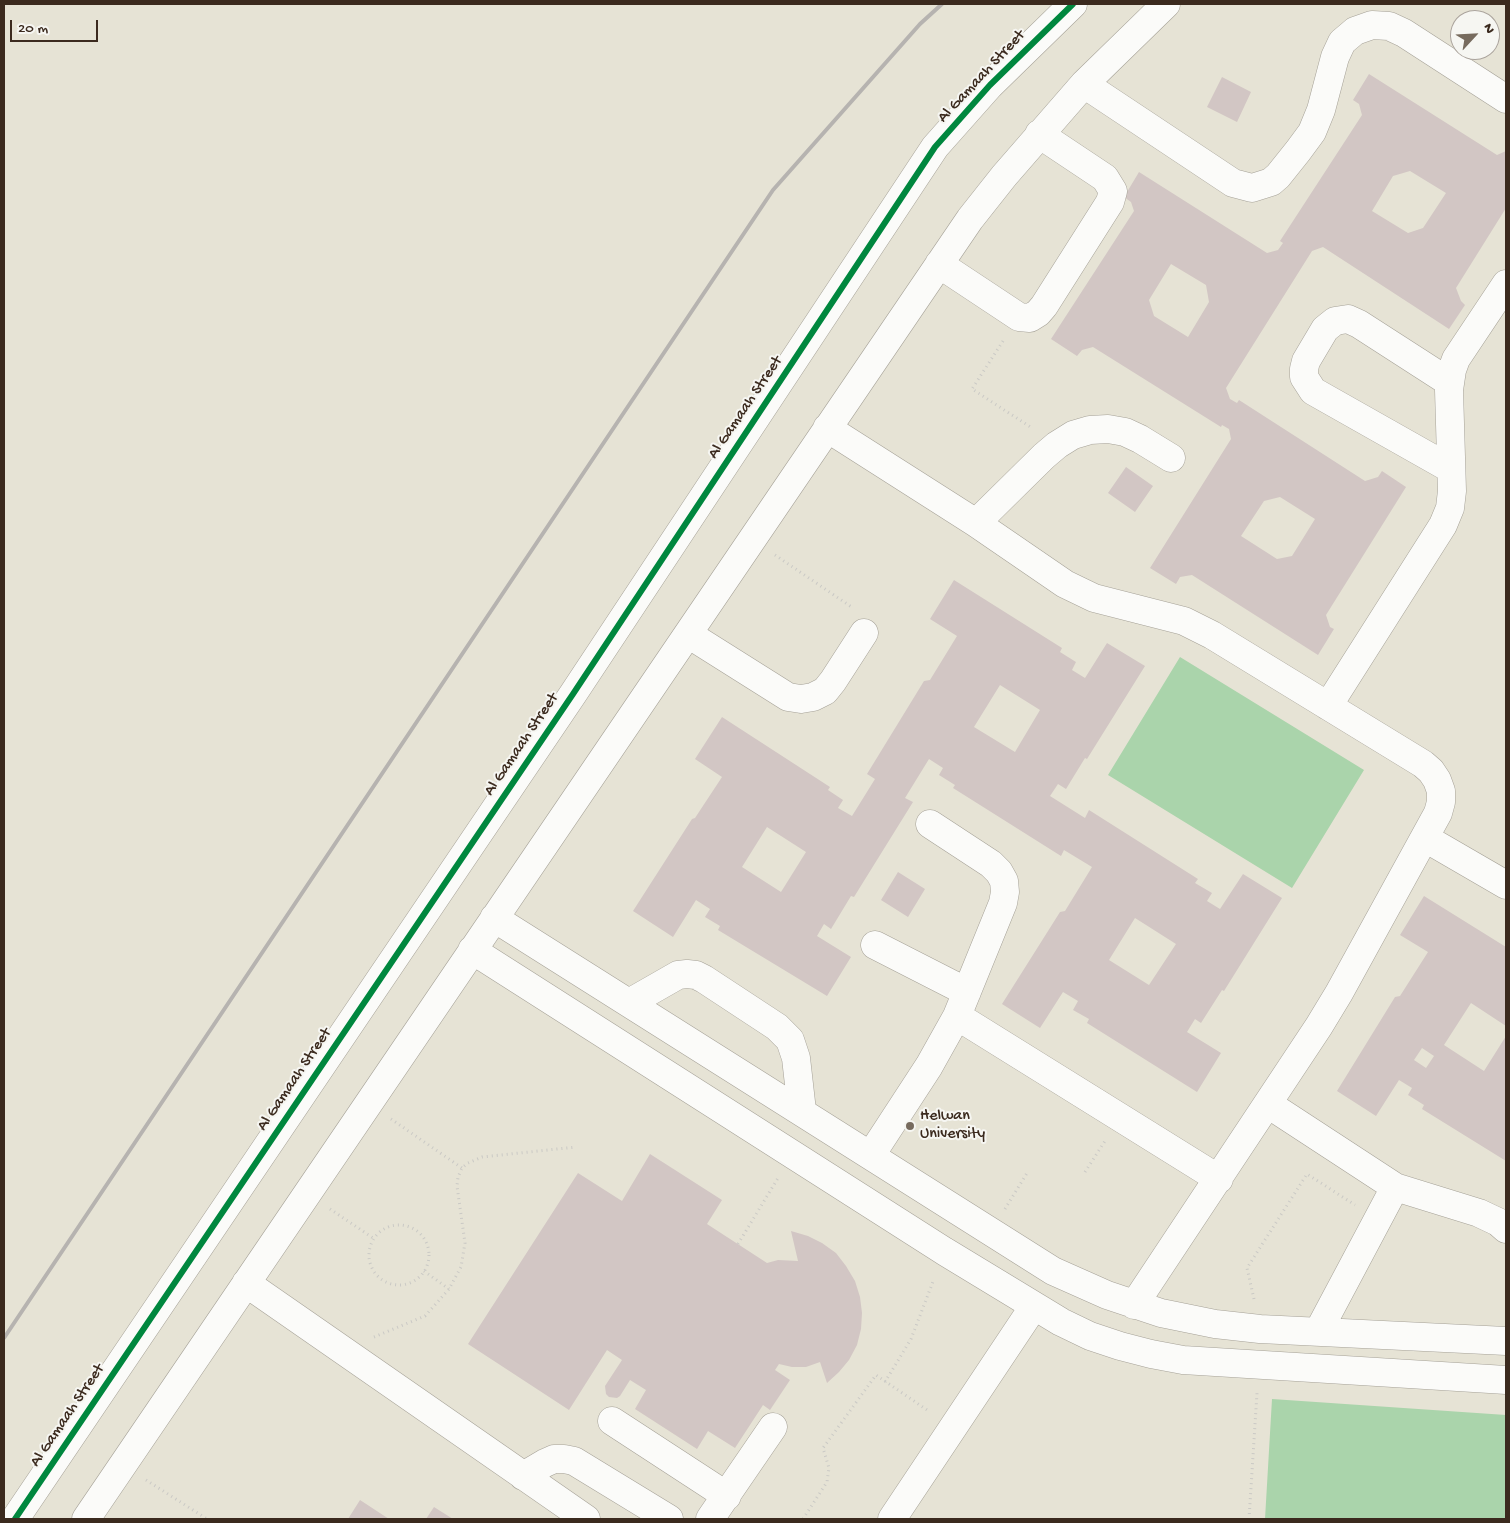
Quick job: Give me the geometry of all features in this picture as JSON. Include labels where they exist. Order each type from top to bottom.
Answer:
[{"type":"street","name":"Al Gamaah Street","points":[[15,1519],[562,711],[935,147],[990,85],[1073,4]]},
{"type":"street","points":[[86,1519],[827,428],[976,212],[1039,134],[1084,84],[1166,4]]},
{"type":"street","points":[[1084,84],[1233,183],[1252,188],[1271,182],[1278,176],[1307,138],[1321,110],[1335,57],[1342,42],[1355,31],[1372,25],[1388,26],[1404,33],[1506,99]]},
{"type":"street","points":[[939,264],[1019,317],[1030,318],[1044,306],[1110,202],[1112,190],[1105,178],[1039,134]]},
{"type":"street","points":[[1328,706],[1443,525],[1450,508],[1452,491],[1450,382],[1456,359],[1506,284]]},
{"type":"street","points":[[1450,382],[1360,324],[1348,319],[1335,321],[1325,329],[1306,360],[1304,368],[1304,377],[1313,391],[1451,469]]},
{"type":"street","points":[[827,428],[976,523],[1072,588],[1094,598],[1184,621],[1212,634],[1423,764],[1431,770],[1437,780],[1441,802],[1438,813],[1319,1026],[1134,1305]]},
{"type":"street","points":[[976,523],[1057,445],[1073,435],[1090,430],[1108,429],[1125,432],[1171,458]]},
{"type":"street","points":[[688,634],[788,697],[801,700],[814,697],[825,690],[833,681],[864,633]]},
{"type":"street","points":[[871,1155],[929,1066],[962,1004],[1004,902],[1004,881],[999,872],[991,864],[930,824]]},
{"type":"street","points":[[1425,838],[1506,885]]},
{"type":"street","points":[[494,918],[1052,1271],[1088,1287],[1134,1305],[1215,1324],[1260,1329],[1319,1330],[1506,1341]]},
{"type":"street","points":[[875,945],[962,1004],[1120,1118],[1219,1179]]},
{"type":"street","points":[[472,950],[944,1251],[1034,1306],[1090,1336],[1120,1346],[1183,1360],[1506,1380]]},
{"type":"street","points":[[629,1003],[678,975],[696,975],[704,979],[777,1027],[790,1040],[796,1058],[802,1112]]},
{"type":"street","points":[[1268,1104],[1395,1187],[1479,1212],[1498,1222],[1506,1229]]},
{"type":"street","points":[[1319,1330],[1395,1187]]},
{"type":"street","points":[[246,1283],[586,1519]]},
{"type":"street","points":[[892,1519],[1034,1306]]},
{"type":"street","points":[[1259,1366],[1260,1329]]},
{"type":"street","points":[[612,1421],[727,1496]]},
{"type":"street","points":[[710,1519],[773,1427]]},
{"type":"street","points":[[523,1476],[545,1462],[554,1459],[574,1461],[669,1519]]},
{"type":"path","points":[[1019,317],[972,389],[1057,445]]},
{"type":"path","points":[[752,539],[872,621],[864,633]]},
{"type":"path","points":[[368,1103],[462,1168]]},
{"type":"path","points":[[1085,1172],[1120,1118]]},
{"type":"path","points":[[342,1350],[425,1316],[449,1289],[462,1267],[466,1242],[457,1186],[462,1168],[475,1159],[482,1157],[576,1147]]},
{"type":"path","points":[[738,1244],[792,1154]]},
{"type":"path","points":[[991,1231],[1027,1173]]},
{"type":"path","points":[[1260,1329],[1247,1268],[1307,1174],[1378,1220]]},
{"type":"path","points":[[307,1193],[373,1238]]},
{"type":"path","points":[[392,1225],[404,1225],[415,1229],[424,1237],[428,1248],[428,1260],[424,1271],[416,1280],[405,1284],[393,1284],[382,1280],[374,1271],[369,1260],[369,1249],[373,1238],[382,1229],[392,1225]]},
{"type":"path","points":[[885,1382],[918,1324],[944,1251]]},
{"type":"path","points":[[424,1271],[449,1289]]},
{"type":"path","points":[[1249,1519],[1259,1366]]},
{"type":"path","points":[[804,1519],[827,1482],[829,1468],[823,1451],[825,1445],[876,1375],[953,1428]]},
{"type":"path","points":[[123,1465],[207,1519]]},
{"type":"green space","points":[[1180,657],[1364,770],[1292,888],[1108,775]]},
{"type":"green space","points":[[1272,1399],[1506,1415],[1506,1519],[1265,1519]]},
{"type":"building","points":[[1369,74],[1497,155],[1506,151],[1506,208],[1456,288],[1461,301],[1465,305],[1449,329],[1323,247],[1312,251],[1226,388],[1230,399],[1237,403],[1239,400],[1365,481],[1378,477],[1382,471],[1406,487],[1326,615],[1330,627],[1334,629],[1318,655],[1192,575],[1180,577],[1176,584],[1150,568],[1231,439],[1229,429],[1222,425],[1221,427],[1093,347],[1082,350],[1077,356],[1051,339],[1134,211],[1131,202],[1124,197],[1139,172],[1267,253],[1278,250],[1283,243],[1280,241],[1362,115],[1359,104],[1353,100]],"holes":[[[1410,171],[1446,193],[1423,228],[1408,233],[1372,211],[1393,176]],[[1171,264],[1206,285],[1209,302],[1188,337],[1154,316],[1149,300]],[[1280,497],[1315,519],[1292,556],[1277,559],[1241,536],[1264,501]]]},
{"type":"building","points":[[1222,77],[1251,92],[1237,122],[1207,107]]},
{"type":"building","points":[[1126,467],[1153,486],[1135,512],[1108,493]]},
{"type":"building","points":[[954,580],[1062,648],[1060,652],[1076,662],[1072,670],[1085,678],[1107,643],[1145,666],[1066,789],[1058,784],[1050,796],[1085,818],[1089,810],[1198,879],[1195,883],[1212,893],[1207,901],[1220,909],[1243,874],[1282,898],[1224,991],[1222,990],[1201,1023],[1195,1019],[1187,1032],[1221,1053],[1197,1092],[1087,1023],[1089,1019],[1073,1010],[1078,1001],[1063,992],[1040,1028],[1002,1004],[1060,912],[1065,911],[1092,867],[1064,850],[1061,856],[953,788],[955,785],[939,775],[943,768],[929,759],[905,798],[913,802],[854,897],[851,896],[831,929],[824,924],[817,936],[851,957],[827,996],[718,930],[720,926],[705,917],[710,909],[696,900],[673,937],[633,911],[692,819],[695,818],[722,777],[695,759],[722,717],[830,787],[828,790],[843,800],[838,808],[852,816],[875,779],[867,774],[924,681],[930,680],[957,636],[930,619]],"holes":[[[1000,685],[1040,710],[1015,752],[974,727]],[[767,827],[806,852],[781,892],[742,867]],[[1135,918],[1176,944],[1149,985],[1109,960]]]},
{"type":"building","points":[[898,872],[925,889],[908,917],[881,900]]},
{"type":"building","points":[[1424,896],[1506,947],[1506,1026],[1471,1003],[1444,1045],[1484,1071],[1506,1036],[1506,1161],[1422,1109],[1424,1105],[1408,1095],[1412,1088],[1399,1080],[1376,1116],[1337,1091],[1395,997],[1400,996],[1428,952],[1400,935]],"holes":[[[1422,1048],[1434,1056],[1426,1068],[1414,1060]]]},
{"type":"building","points":[[650,1154],[722,1200],[707,1224],[767,1263],[778,1260],[798,1261],[791,1231],[808,1236],[836,1253],[855,1281],[860,1297],[861,1329],[857,1345],[849,1360],[827,1383],[820,1362],[806,1367],[792,1367],[779,1364],[775,1370],[790,1380],[770,1410],[763,1405],[735,1448],[708,1431],[697,1449],[635,1409],[646,1390],[630,1380],[620,1396],[617,1398],[609,1397],[606,1394],[605,1386],[622,1360],[607,1350],[569,1410],[468,1344],[578,1173],[622,1201]]},
{"type":"building","points":[[360,1500],[389,1519],[348,1519]]},
{"type":"building","points":[[434,1507],[453,1519],[426,1519]]},
{"type":"railway","points":[[4,1338],[773,190],[920,24],[942,4]]},
{"type":"cycle path","points":[[15,1519],[573,694],[935,147],[990,85],[1073,4]]},
{"type":"place","name":"Helwan University","points":[[910,1126]]}]
